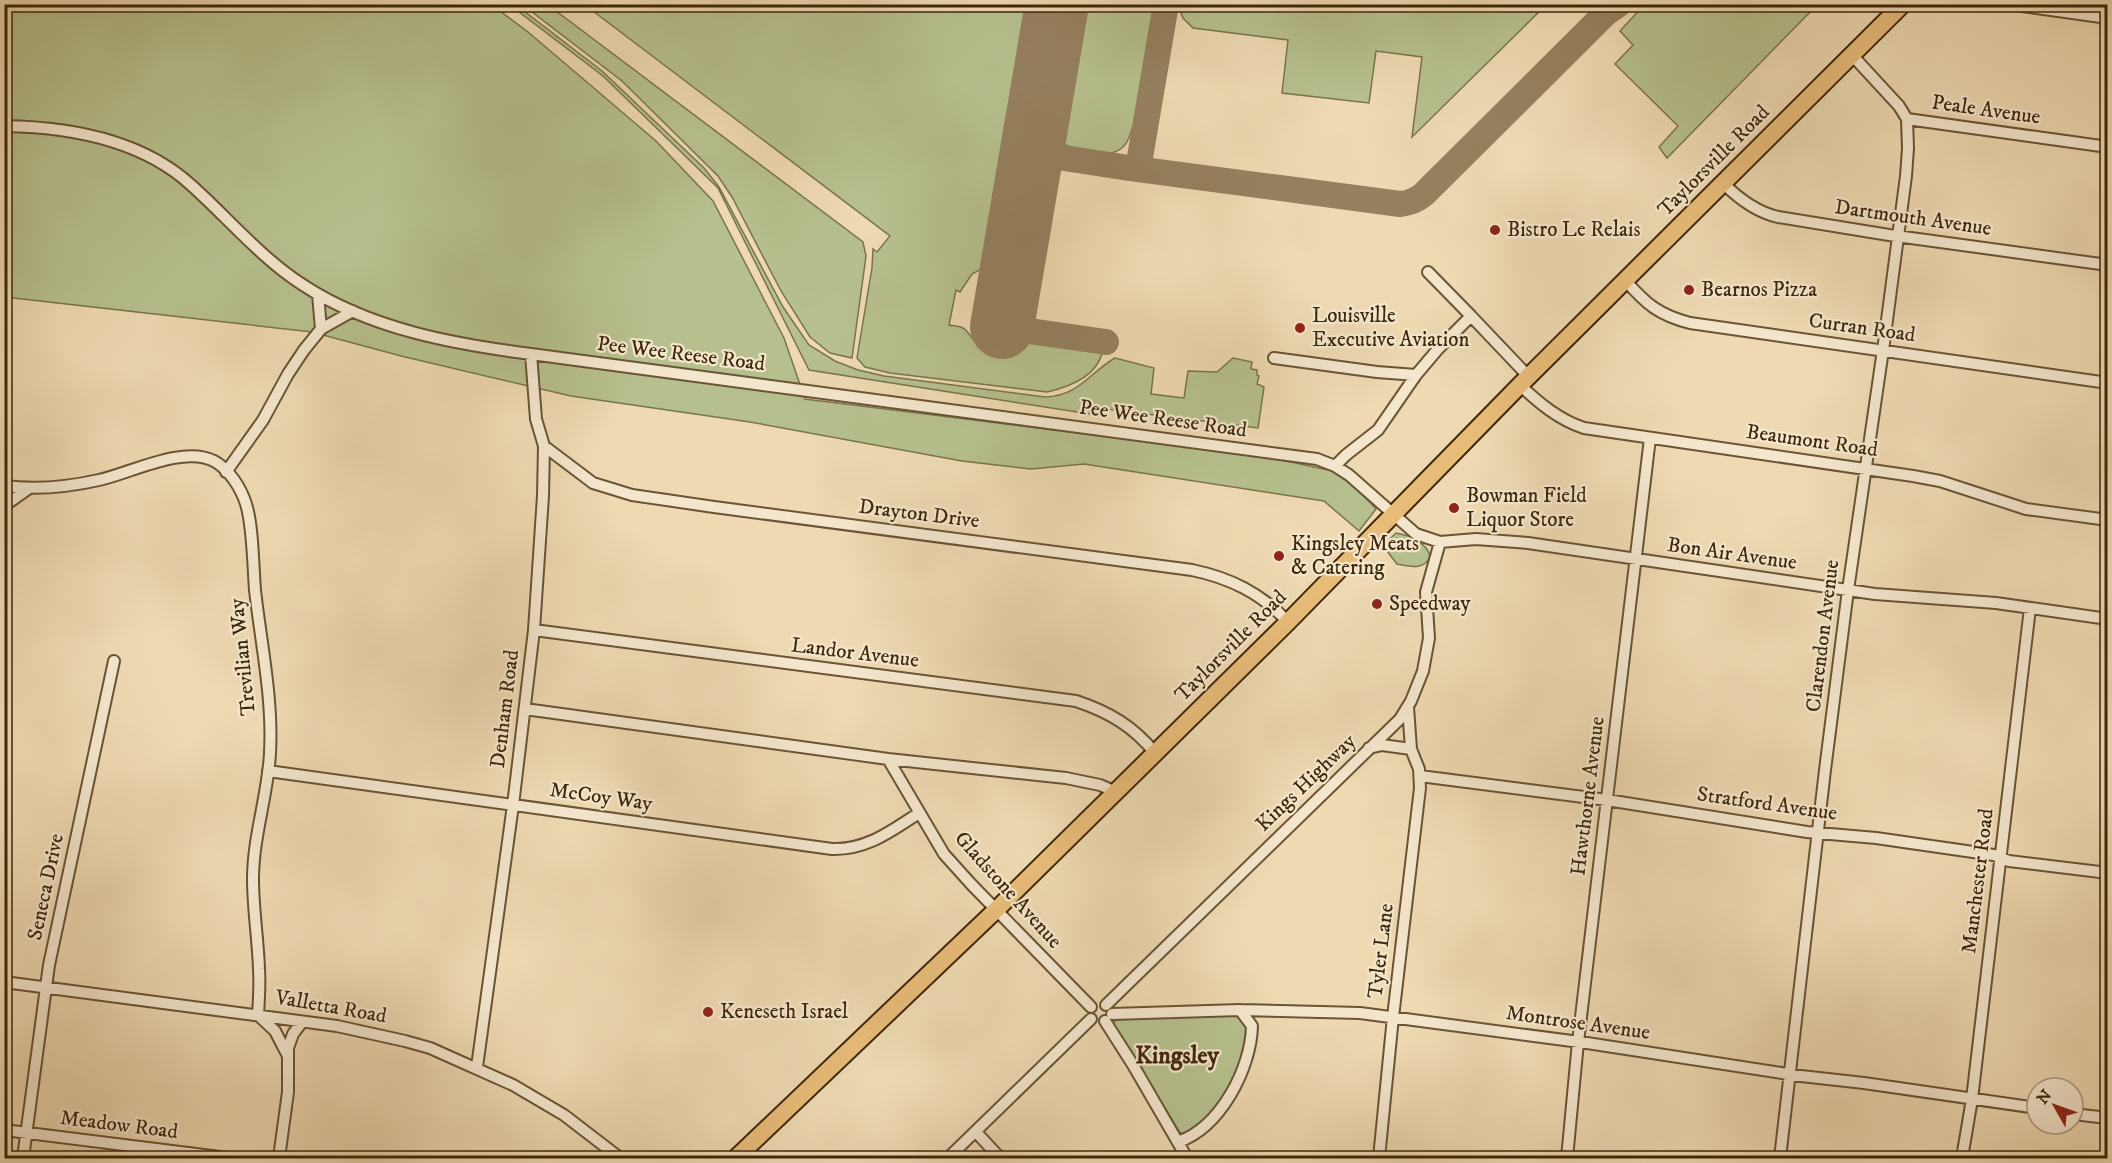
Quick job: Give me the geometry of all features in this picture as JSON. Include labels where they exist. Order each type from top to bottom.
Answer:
[{"type":"main road","name":"Taylorsville Road","points":[[736,1158],[996,910],[1288,622],[1525,381],[1903,4]]},
{"type":"street","points":[[2008,4],[2108,18]]},
{"type":"street","name":"Peale Avenue","points":[[1852,55],[1899,106],[1907,119],[2108,147]]},
{"type":"street","name":"Clarendon Avenue","points":[[1780,1158],[1848,590],[1906,176],[1907,119]]},
{"type":"street","name":"Pee Wee Reese Road","points":[[4,126],[56,130],[83,135],[114,142],[158,160],[190,184],[280,269],[318,294],[372,319],[450,342],[1324,461],[1349,475],[1394,514]]},
{"type":"street","name":"Dartmouth Avenue","points":[[1723,183],[1750,206],[1766,214],[1897,236],[2108,265]]},
{"type":"street","name":"Beaumont Road","points":[[1428,272],[1471,316],[1546,407],[1575,425],[1940,481],[2026,509],[2108,520]]},
{"type":"street","name":"Curran Road","points":[[1626,280],[1646,303],[1658,312],[1690,323],[2108,383]]},
{"type":"street","points":[[318,294],[321,329]]},
{"type":"street","points":[[4,486],[28,489],[101,480],[178,458],[197,457],[213,460],[226,472],[263,420],[292,368],[321,329],[353,311]]},
{"type":"street","points":[[1335,466],[1378,430],[1416,375],[1471,316]]},
{"type":"street","name":"Denham Road","points":[[477,1067],[513,805],[534,630],[544,446],[536,419],[531,354]]},
{"type":"street","points":[[1274,358],[1416,375]]},
{"type":"street","name":"Hawthorne Avenue","points":[[1567,1158],[1578,1042],[1650,438]]},
{"type":"street","name":"Drayton Drive","points":[[544,446],[593,483],[640,496],[1192,570],[1218,576],[1252,591],[1288,622]]},
{"type":"street","name":"Trevilian Way","points":[[226,472],[237,484],[248,515],[257,609],[270,700],[271,735],[268,771],[254,855],[253,878],[260,972],[258,1015]]},
{"type":"street","points":[[4,506],[28,489]]},
{"type":"street","name":"Bon Air Avenue","points":[[1394,514],[1416,534],[1440,542],[1487,540],[1635,558],[1875,594],[1980,602],[2108,619]]},
{"type":"street","name":"Kings Highway","points":[[1107,1013],[1400,719],[1418,686],[1426,654],[1429,625],[1426,592],[1440,542]]},
{"type":"street","name":"Manchester Road","points":[[1962,1158],[1972,1099],[2030,608]]},
{"type":"street","name":"Landor Avenue","points":[[534,630],[1076,701],[1117,718],[1137,733],[1155,753]]},
{"type":"street","name":"Seneca Drive","points":[[23,1158],[45,988],[114,661]]},
{"type":"street","name":"Tyler Lane","points":[[1379,1158],[1420,776],[1411,749],[1408,706]]},
{"type":"street","points":[[525,709],[888,759],[1066,778],[1100,785],[1116,792]]},
{"type":"street","points":[[1369,748],[1382,745],[1411,749]]},
{"type":"street","name":"Gladstone Avenue","points":[[888,759],[944,854],[1091,1007]]},
{"type":"street","name":"McCoy Way","points":[[268,771],[840,849],[868,844],[919,813]]},
{"type":"street","name":"Stratford Avenue","points":[[1420,776],[1607,800],[1819,832],[1876,838],[2000,857],[2009,861],[2108,873]]},
{"type":"street","name":"Valletta Road","points":[[4,982],[369,1031],[430,1048],[513,1085],[564,1115],[620,1158]]},
{"type":"street","points":[[1091,1019],[1088,1015],[1091,1007],[1107,1013],[1187,1158]]},
{"type":"street","points":[[1179,1142],[1192,1136],[1203,1126],[1233,1091],[1247,1061],[1252,1026],[1240,1010]]},
{"type":"street","name":"Montrose Avenue","points":[[1107,1013],[1240,1010],[1360,1013],[2025,1106]]},
{"type":"street","points":[[1252,1026],[1267,1010]]},
{"type":"street","points":[[948,1158],[1091,1019],[1107,1013]]},
{"type":"street","points":[[258,1015],[274,1031],[288,1056]]},
{"type":"street","points":[[279,1158],[288,1092],[290,1041],[302,1022]]},
{"type":"street","points":[[2085,1115],[2108,1118]]},
{"type":"street","name":"Meadow Road","points":[[4,1130],[228,1158]]},
{"type":"street","points":[[976,1132],[1000,1158]]},
{"type":"street","points":[[2106,1158],[2108,1141]]},
{"type":"green space","points":[[1178,4],[1546,5],[1412,137],[1422,57],[1376,51],[1369,103],[1282,93],[1288,40],[1193,28],[1183,18]]},
{"type":"green space","points":[[1645,4],[1817,5],[1667,158],[1659,147],[1678,126],[1615,64],[1633,45],[1620,31]]},
{"type":"green space","points":[[5,5],[492,5],[528,32],[656,141],[713,201],[784,338],[805,399],[1263,456],[1342,473],[1376,509],[1359,531],[1324,501],[1084,464],[1031,469],[962,461],[750,422],[571,396],[401,356],[312,332],[5,297]]},
{"type":"green space","points":[[510,5],[516,5],[602,71],[704,168],[719,187],[783,307],[809,345],[835,361],[858,370],[884,376],[1045,397],[1067,393],[1115,358],[1154,368],[1151,394],[1184,398],[1188,371],[1217,372],[1233,358],[1252,362],[1251,369],[1257,370],[1259,376],[1257,384],[1264,387],[1258,428],[1098,408],[1096,415],[809,370],[718,188],[603,76]]},
{"type":"green space","points":[[523,5],[548,5],[863,242],[866,256],[852,358],[830,353],[810,337],[781,291],[732,197],[718,176],[622,81]]},
{"type":"green space","points":[[585,5],[1037,5],[994,262],[972,274],[960,292],[956,290],[949,325],[963,328],[980,344],[995,349],[1017,347],[1031,340],[1096,351],[1102,354],[1099,362],[1080,380],[1047,392],[890,373],[865,367],[857,358],[873,249],[877,252],[890,236]]},
{"type":"green space","points":[[1071,5],[1155,5],[1134,123],[1123,147],[1114,152],[1104,154],[1070,148],[1061,141],[1054,125],[1052,118]]},
{"type":"green space","points":[[1396,533],[1412,538],[1426,548],[1430,557],[1424,564],[1416,566],[1397,564],[1383,546]]},
{"type":"green space","points":[[1236,1015],[1248,1031],[1238,1073],[1205,1120],[1188,1132],[1180,1133],[1113,1024],[1116,1020],[1121,1019]]},
{"type":"taxiway","points":[[1138,169],[1166,4]]},
{"type":"taxiway","points":[[1032,153],[1129,168],[1400,204],[1407,203],[1424,194],[1605,14],[1619,4]]},
{"type":"taxiway","points":[[1002,327],[1106,342]]},
{"type":"runway","points":[[1002,327],[1057,4]]},
{"type":"place","name":"Bistro Le Relais","points":[[1495,230]]},
{"type":"place","name":"Bearnos Pizza","points":[[1689,290]]},
{"type":"place","name":"Louisville Executive Aviation","points":[[1300,328]]},
{"type":"place","name":"Bowman Field Liquor Store","points":[[1454,508]]},
{"type":"place","name":"Kingsley Meats & Catering","points":[[1279,556]]},
{"type":"place","name":"Speedway","points":[[1377,604]]},
{"type":"place","name":"Keneseth Israel","points":[[708,1012]]},
{"type":"district","name":"Kingsley","points":[[1177,1056]]}]
